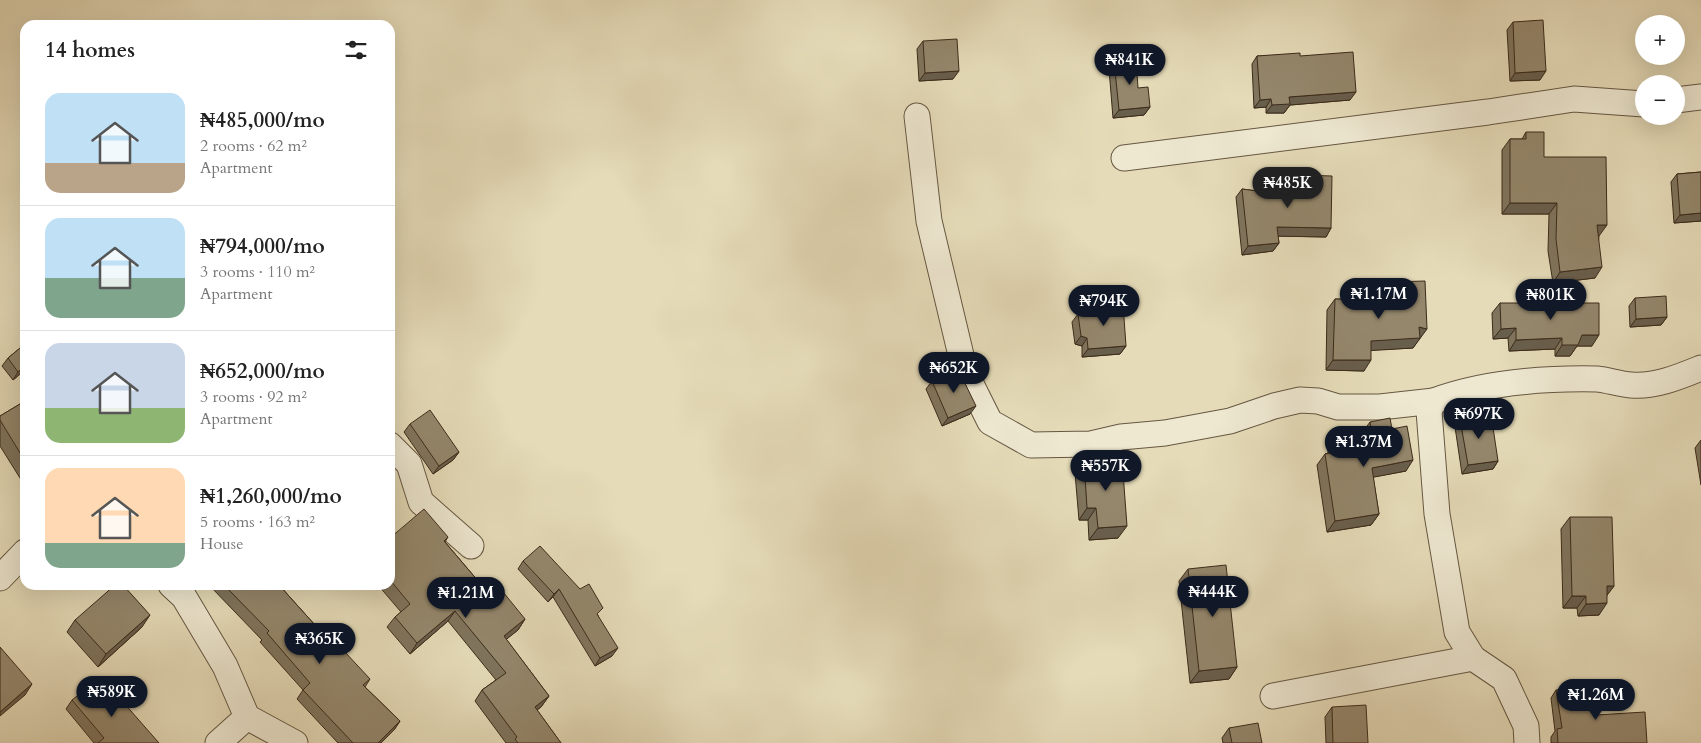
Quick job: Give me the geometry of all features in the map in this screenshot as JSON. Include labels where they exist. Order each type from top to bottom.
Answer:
[{"type":"street","points":[[1685,99],[1701,97]]},
{"type":"street","points":[[1124,158],[1488,112],[1574,99],[1635,103]]},
{"type":"street","points":[[917,116],[930,221],[965,372],[990,422],[1031,445],[1091,444],[1121,437],[1165,433],[1230,421],[1274,406],[1300,400],[1318,401],[1338,407],[1380,407],[1434,400],[1452,394],[1518,381],[1599,380],[1632,385],[1672,380],[1701,368]]},
{"type":"street","points":[[1434,400],[1429,410],[1437,514],[1457,632],[1473,658],[1504,679],[1526,726],[1527,743]]},
{"type":"street","points":[[395,450],[409,464],[421,502],[470,546]]},
{"type":"street","points":[[0,578],[20,557]]},
{"type":"street","points":[[176,590],[184,597],[225,666],[247,717],[295,743]]},
{"type":"street","points":[[1273,696],[1473,658]]},
{"type":"street","points":[[218,743],[247,717]]},
{"type":"building","points":[[1543,20],[1546,71],[1515,73],[1513,22]]},
{"type":"building","points":[[957,39],[959,71],[925,73],[923,41]]},
{"type":"building","points":[[1353,52],[1356,92],[1289,97],[1290,104],[1272,105],[1271,99],[1260,100],[1257,56],[1300,53],[1300,56]]},
{"type":"building","points":[[1136,59],[1138,88],[1148,87],[1150,107],[1119,110],[1114,61]]},
{"type":"building","points":[[1526,132],[1544,132],[1544,157],[1606,157],[1607,225],[1597,225],[1602,267],[1560,272],[1556,239],[1557,203],[1510,203],[1510,139],[1526,139]]},
{"type":"building","points":[[1701,172],[1701,213],[1680,215],[1677,174]]},
{"type":"building","points":[[1301,175],[1332,176],[1331,228],[1277,227],[1279,243],[1248,246],[1242,189],[1265,192],[1300,188]]},
{"type":"building","points":[[1425,281],[1427,329],[1419,327],[1420,338],[1371,341],[1371,360],[1333,360],[1335,299],[1392,300],[1391,282]]},
{"type":"building","points":[[1666,296],[1667,317],[1636,319],[1635,298]]},
{"type":"building","points":[[1500,303],[1599,303],[1599,335],[1582,335],[1578,345],[1562,345],[1562,338],[1516,340],[1516,328],[1501,329]]},
{"type":"building","points":[[1123,304],[1126,346],[1088,349],[1087,338],[1081,336],[1078,314],[1086,313],[1088,307]]},
{"type":"building","points":[[20,348],[20,370],[18,372],[8,358]]},
{"type":"building","points":[[958,369],[976,406],[948,418],[932,381]]},
{"type":"building","points":[[20,404],[20,453],[0,420],[0,416]]},
{"type":"building","points":[[430,410],[459,452],[439,466],[410,424]]},
{"type":"building","points":[[1491,414],[1498,461],[1468,465],[1460,419]]},
{"type":"building","points":[[1390,418],[1392,429],[1407,426],[1413,460],[1372,468],[1379,514],[1335,521],[1325,454],[1337,452],[1335,440],[1372,434],[1370,422]]},
{"type":"building","points":[[1122,459],[1127,526],[1098,528],[1096,508],[1087,508],[1084,461]]},
{"type":"building","points":[[424,509],[448,537],[444,541],[490,595],[499,587],[525,619],[504,636],[549,696],[535,707],[561,743],[518,743],[515,739],[517,737],[482,690],[506,673],[455,611],[417,643],[395,617],[410,604],[395,586],[395,534]]},
{"type":"building","points":[[1570,517],[1612,517],[1614,586],[1607,586],[1607,603],[1586,604],[1586,596],[1572,596]]},
{"type":"building","points":[[540,546],[580,589],[589,584],[603,608],[597,614],[618,648],[600,658],[559,589],[554,594],[523,561]]},
{"type":"building","points":[[1226,565],[1237,667],[1199,671],[1188,569]]},
{"type":"building","points":[[109,590],[128,590],[150,615],[106,654],[75,620]]},
{"type":"building","points":[[229,590],[283,590],[341,654],[344,651],[370,679],[363,685],[400,721],[378,743],[353,743],[303,690],[310,683],[267,633],[269,631]]},
{"type":"building","points":[[0,647],[32,684],[0,712]]},
{"type":"building","points":[[93,683],[109,701],[116,694],[159,743],[98,743],[104,738],[72,700]]},
{"type":"building","points":[[1592,685],[1596,715],[1645,712],[1647,743],[1558,743],[1557,729],[1562,728],[1556,690]]},
{"type":"building","points":[[1366,705],[1368,743],[1333,743],[1332,707]]},
{"type":"building","points":[[1258,723],[1262,743],[1232,743],[1229,728]]}]
